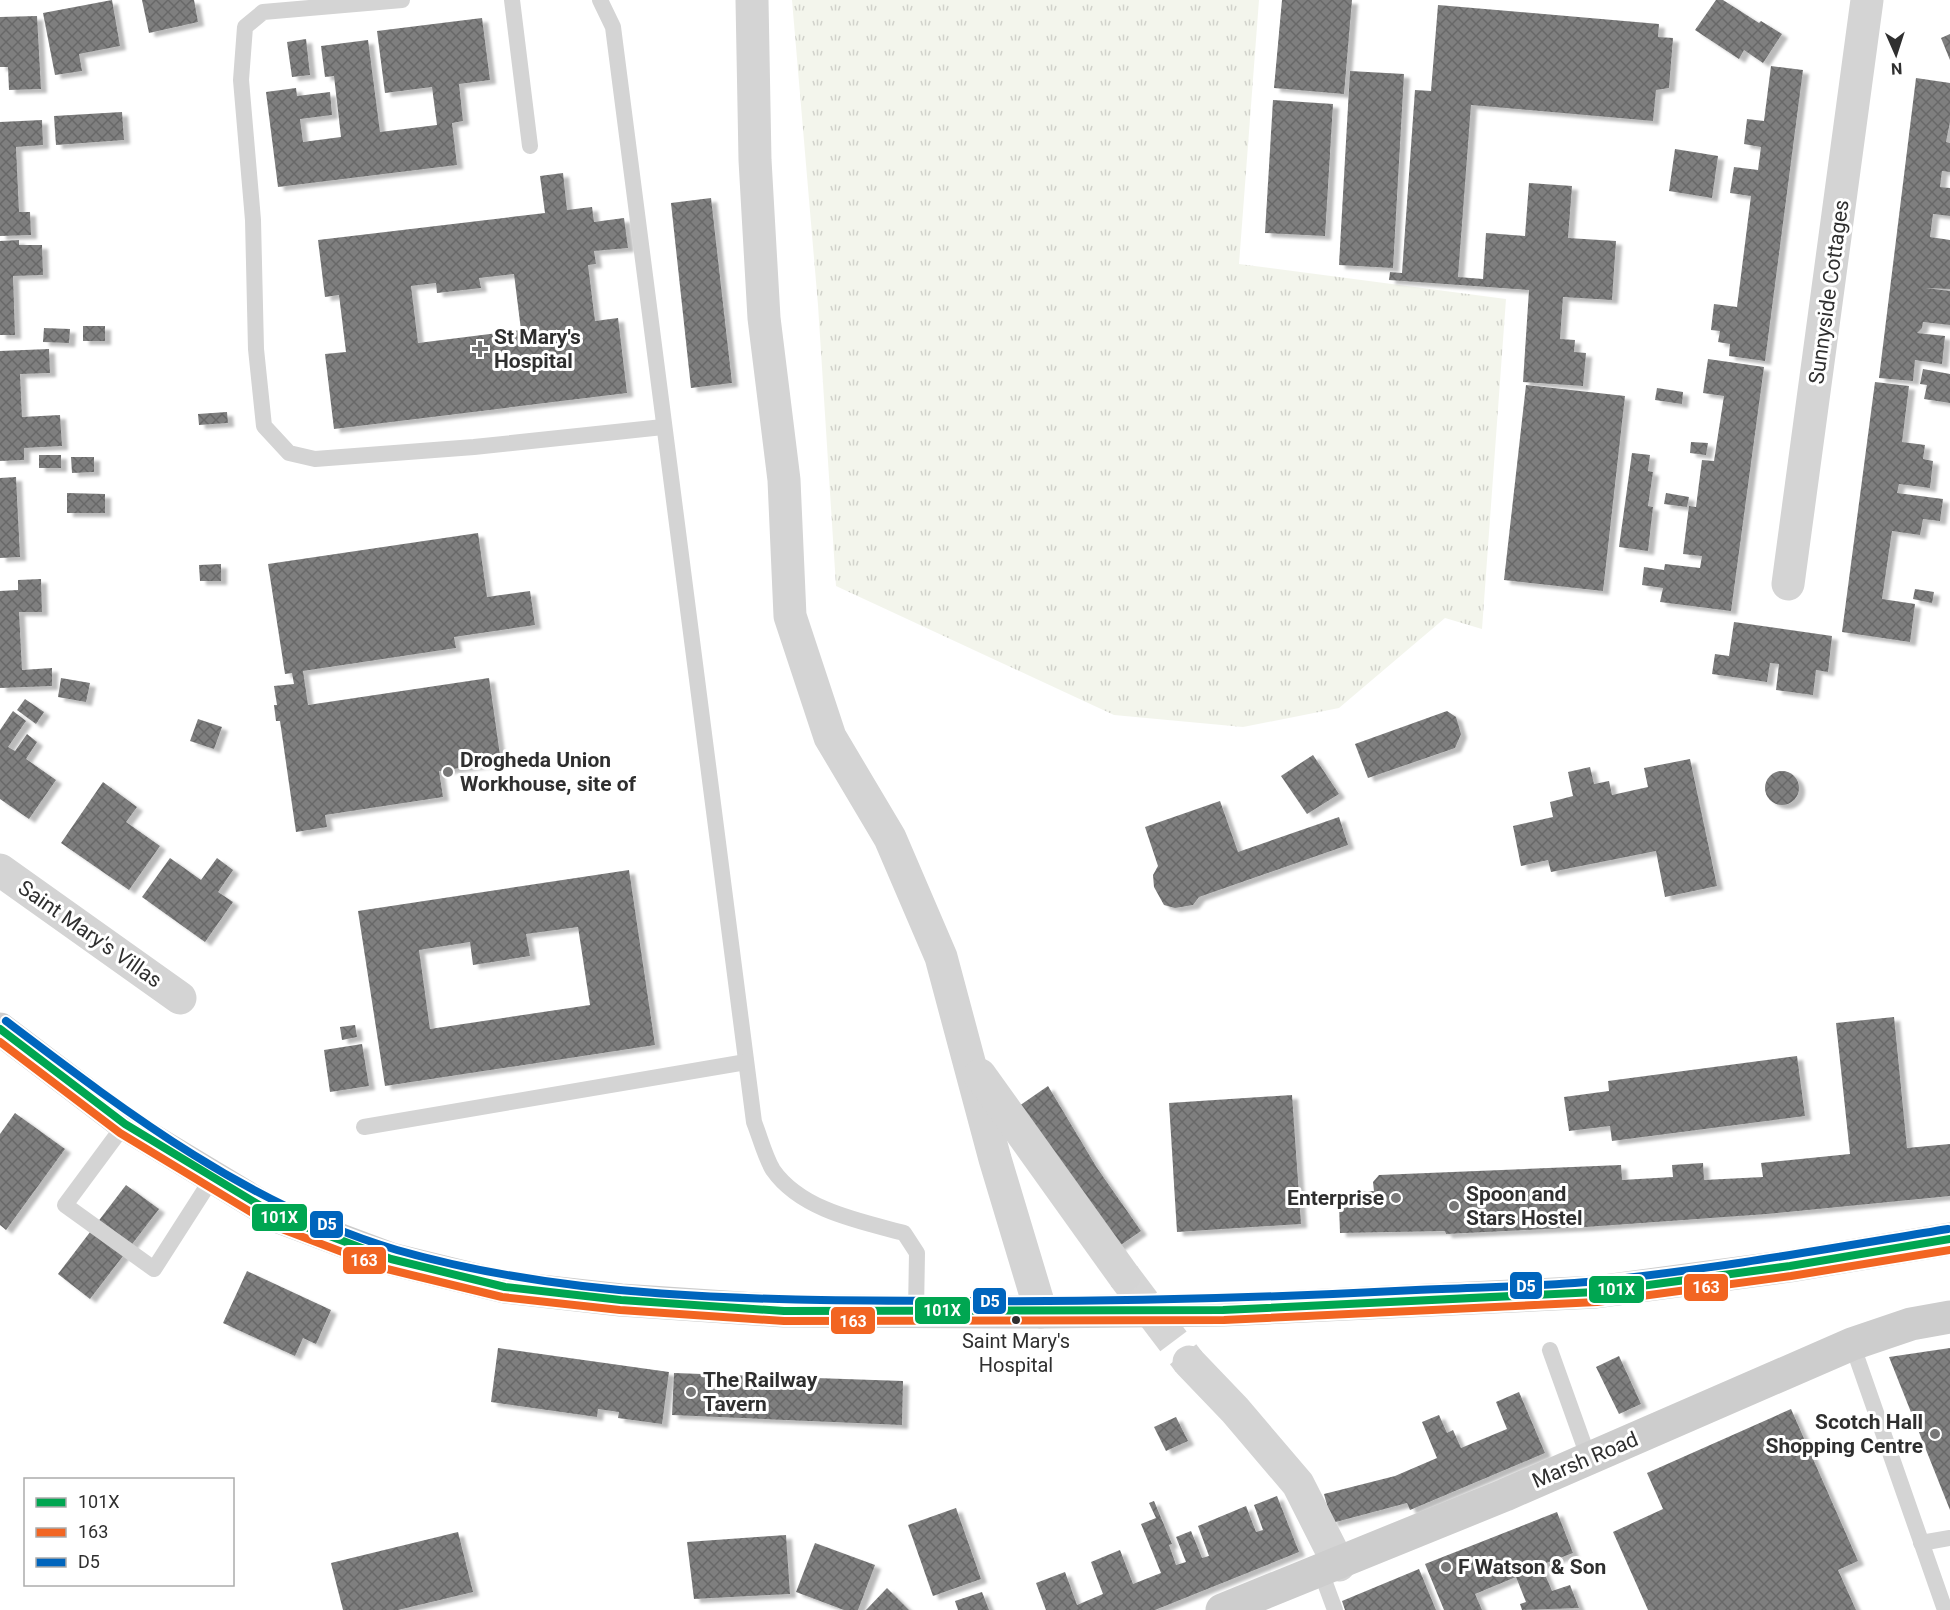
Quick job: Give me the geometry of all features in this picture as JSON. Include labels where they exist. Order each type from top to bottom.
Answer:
[{"type":"main road","points":[[0,1029],[125,1124],[289,1221],[391,1258],[505,1287],[679,1306],[784,1311],[1223,1310],[1596,1292],[1949,1243]]},
{"type":"main road","name":"Marsh Road","points":[[1222,1610],[1330,1569],[1852,1344],[1911,1324],[1950,1317]]},
{"type":"street","points":[[752,0],[755,160],[764,307],[784,480],[790,616],[830,737],[890,838],[941,957],[995,1159],[1041,1312]]},
{"type":"street","name":"Sunnyside Cottages","points":[[1788,584],[1867,0]]},
{"type":"street","name":"Saint Mary's Villas","points":[[0,870],[180,998]]},
{"type":"street","points":[[968,1058],[1124,1276]]},
{"type":"street","points":[[1189,1362],[1235,1410],[1298,1484],[1330,1569]]},
{"type":"lane","points":[[402,0],[263,12],[245,27],[241,80],[253,220],[256,349],[264,426],[289,453],[315,459],[474,447],[663,427]]},
{"type":"lane","points":[[512,0],[530,146]]},
{"type":"lane","points":[[600,0],[613,27],[754,1122],[773,1169],[796,1196],[858,1221],[904,1233],[917,1253],[915,1311]]},
{"type":"lane","points":[[364,1127],[746,1062]]},
{"type":"lane","points":[[125,1124],[65,1205],[154,1269],[213,1177]]},
{"type":"lane","points":[[1852,1344],[1945,1610]]},
{"type":"lane","points":[[1550,1350],[1588,1459]]},
{"type":"lane","points":[[1921,1543],[1950,1538]]},
{"type":"lane","points":[[1330,1569],[1335,1610]]},
{"type":"green space","points":[[792,0],[1259,0],[1239,264],[1506,299],[1482,629],[1445,618],[1339,708],[1243,727],[1114,715],[836,586],[818,305]]},
{"type":"building","points":[[112,0],[120,46],[79,54],[82,71],[55,75],[43,13]]},
{"type":"building","points":[[142,0],[194,0],[198,22],[149,33]]},
{"type":"building","points":[[1282,0],[1352,0],[1344,94],[1274,88]]},
{"type":"building","points":[[1716,0],[1723,0],[1759,23],[1761,21],[1782,34],[1763,63],[1744,50],[1739,59],[1695,30]]},
{"type":"building","points":[[1438,5],[1659,24],[1658,37],[1673,38],[1669,88],[1656,90],[1653,121],[1471,105],[1458,277],[1483,279],[1486,233],[1525,236],[1529,183],[1572,186],[1568,238],[1616,241],[1612,300],[1563,297],[1560,339],[1575,340],[1574,352],[1586,353],[1583,386],[1523,382],[1529,290],[1389,280],[1390,272],[1402,273],[1415,90],[1431,91]]},
{"type":"building","points":[[37,16],[41,89],[9,90],[8,67],[0,67],[0,17]]},
{"type":"building","points":[[482,18],[490,80],[459,84],[463,121],[452,123],[457,165],[278,187],[266,92],[296,88],[297,96],[330,92],[332,115],[300,119],[303,142],[341,137],[334,76],[325,77],[321,46],[368,40],[380,132],[437,125],[432,87],[385,93],[377,31]]},
{"type":"building","points":[[1950,34],[1950,60],[1941,38]]},
{"type":"building","points":[[306,39],[310,75],[292,77],[287,42]]},
{"type":"building","points":[[1771,66],[1803,70],[1765,361],[1729,356],[1730,344],[1718,342],[1720,331],[1711,330],[1714,304],[1737,307],[1751,196],[1730,193],[1734,167],[1758,170],[1761,147],[1744,144],[1747,119],[1764,121]]},
{"type":"building","points":[[1350,71],[1404,74],[1393,268],[1339,265]]},
{"type":"building","points":[[1916,78],[1950,83],[1950,122],[1946,142],[1950,143],[1950,172],[1942,171],[1940,187],[1950,188],[1950,216],[1933,214],[1930,237],[1950,240],[1950,289],[1926,288],[1950,291],[1950,325],[1923,322],[1922,328],[1917,333],[1945,336],[1942,364],[1915,360],[1913,381],[1879,378]]},
{"type":"building","points":[[1273,100],[1333,104],[1325,236],[1265,233]]},
{"type":"building","points":[[122,112],[124,140],[56,145],[54,116]]},
{"type":"building","points":[[42,120],[43,145],[16,147],[19,212],[30,212],[31,235],[0,236],[0,122]]},
{"type":"building","points":[[1675,149],[1718,156],[1712,198],[1669,191]]},
{"type":"building","points":[[563,173],[567,210],[592,207],[594,222],[624,218],[628,248],[594,251],[596,264],[588,265],[595,321],[618,318],[627,393],[334,429],[325,354],[346,352],[339,295],[325,297],[318,240],[545,213],[540,176]],"holes":[[[514,274],[521,330],[418,343],[411,286],[436,283],[437,293],[481,288],[479,278]]]},
{"type":"building","points":[[711,198],[732,383],[691,388],[671,203]]},
{"type":"building","points":[[19,240],[19,245],[42,245],[43,275],[13,276],[15,335],[0,335],[0,241]]},
{"type":"building","points":[[83,326],[105,326],[105,341],[83,341]]},
{"type":"building","points":[[44,328],[70,329],[69,343],[43,342]]},
{"type":"building","points":[[49,349],[50,373],[20,374],[22,417],[60,415],[62,446],[24,448],[24,460],[0,461],[0,351]]},
{"type":"building","points":[[1708,359],[1764,367],[1731,611],[1660,602],[1663,588],[1642,585],[1644,567],[1664,570],[1665,564],[1700,568],[1702,556],[1683,554],[1689,506],[1696,507],[1702,460],[1714,461],[1724,396],[1703,393]]},
{"type":"building","points":[[1923,369],[1950,374],[1950,403],[1924,399],[1927,385],[1920,384]]},
{"type":"building","points":[[1875,382],[1909,386],[1902,442],[1925,445],[1923,459],[1933,461],[1930,488],[1899,484],[1897,493],[1943,499],[1940,521],[1923,519],[1920,535],[1892,531],[1882,599],[1915,604],[1910,642],[1842,632]]},
{"type":"building","points":[[1526,385],[1625,396],[1603,591],[1504,580]]},
{"type":"building","points":[[1657,388],[1683,392],[1682,404],[1655,400]]},
{"type":"building","points":[[227,412],[228,423],[199,425],[198,414]]},
{"type":"building","points":[[1691,442],[1708,443],[1706,455],[1690,453]]},
{"type":"building","points":[[1632,453],[1650,455],[1648,471],[1653,472],[1648,506],[1653,507],[1648,551],[1619,547]]},
{"type":"building","points":[[39,455],[61,455],[61,468],[39,468]]},
{"type":"building","points":[[71,457],[94,457],[94,472],[72,473]]},
{"type":"building","points":[[16,477],[20,557],[0,558],[0,478]]},
{"type":"building","points":[[67,493],[105,494],[105,513],[67,513]]},
{"type":"building","points":[[1666,493],[1689,497],[1687,507],[1664,504]]},
{"type":"building","points":[[478,533],[487,597],[530,591],[535,625],[454,637],[456,648],[303,671],[308,705],[489,678],[501,762],[439,771],[443,797],[325,815],[327,827],[296,832],[280,721],[276,721],[274,705],[277,705],[274,686],[294,684],[292,673],[285,674],[268,564]]},
{"type":"building","points":[[221,564],[221,581],[200,581],[199,565]]},
{"type":"building","points":[[41,579],[42,612],[19,612],[22,670],[52,668],[52,686],[0,688],[0,591],[18,590],[18,580]]},
{"type":"building","points":[[1915,589],[1934,592],[1932,603],[1913,599]]},
{"type":"building","points":[[1734,622],[1832,636],[1828,672],[1816,670],[1813,695],[1776,690],[1779,664],[1770,663],[1767,682],[1712,674],[1715,654],[1729,656]]},
{"type":"building","points":[[61,678],[90,683],[86,702],[58,697]]},
{"type":"building","points":[[25,699],[44,712],[36,724],[17,710]]},
{"type":"building","points":[[13,711],[26,721],[8,747],[15,751],[27,734],[37,742],[26,759],[56,780],[29,819],[0,799],[0,730]]},
{"type":"building","points":[[1447,711],[1456,717],[1461,734],[1455,748],[1368,778],[1355,744]]},
{"type":"building","points":[[198,719],[222,727],[214,749],[190,741]]},
{"type":"building","points":[[1313,755],[1339,794],[1307,814],[1281,776]]},
{"type":"building","points":[[1690,759],[1717,886],[1665,897],[1656,851],[1551,872],[1548,860],[1521,866],[1513,826],[1553,817],[1550,802],[1573,796],[1568,772],[1590,767],[1594,784],[1609,781],[1612,795],[1648,787],[1644,768]]},
{"type":"building","points":[[1782,771],[1794,776],[1799,788],[1794,800],[1782,805],[1770,800],[1765,788],[1770,776]]},
{"type":"building","points":[[103,782],[137,807],[126,822],[160,846],[129,890],[61,843]]},
{"type":"building","points":[[1220,801],[1238,852],[1339,817],[1348,845],[1199,897],[1193,905],[1175,908],[1164,905],[1154,887],[1153,875],[1158,866],[1145,827]]},
{"type":"building","points":[[170,858],[201,880],[217,858],[233,870],[218,892],[233,902],[205,942],[142,897]]},
{"type":"building","points":[[629,870],[655,1045],[385,1086],[358,911]],"holes":[[[578,927],[590,1005],[430,1029],[419,950],[470,942],[473,965],[530,956],[526,934]]]},
{"type":"building","points":[[1894,1017],[1907,1148],[1950,1144],[1950,1196],[1767,1214],[1586,1227],[1446,1234],[1445,1231],[1340,1233],[1339,1204],[1355,1192],[1374,1191],[1373,1182],[1379,1175],[1621,1165],[1622,1180],[1673,1177],[1672,1165],[1703,1163],[1704,1180],[1763,1177],[1761,1163],[1850,1154],[1836,1023]]},
{"type":"building","points":[[355,1025],[357,1037],[342,1040],[340,1027]]},
{"type":"building","points":[[362,1044],[369,1086],[330,1092],[324,1050]]},
{"type":"building","points":[[1797,1056],[1805,1116],[1612,1141],[1610,1126],[1569,1131],[1564,1097],[1609,1091],[1608,1081]]},
{"type":"building","points":[[1048,1086],[1097,1168],[1141,1231],[1115,1249],[1019,1106]]},
{"type":"building","points":[[1292,1095],[1301,1224],[1177,1232],[1169,1103]]},
{"type":"building","points":[[15,1113],[65,1149],[6,1230],[0,1225],[0,1134]]},
{"type":"building","points":[[126,1185],[159,1209],[90,1299],[58,1274]]},
{"type":"building","points":[[247,1271],[331,1310],[316,1344],[303,1338],[295,1356],[223,1323]]},
{"type":"building","points":[[498,1348],[669,1372],[662,1424],[618,1418],[619,1412],[598,1409],[597,1417],[491,1402]]},
{"type":"building","name":"Scotch Hall Shopping Centre","points":[[1950,1348],[1950,1510],[1889,1357]]},
{"type":"building","points":[[1619,1356],[1641,1404],[1619,1414],[1596,1367]]},
{"type":"building","points":[[674,1373],[903,1381],[902,1425],[672,1415]]},
{"type":"building","points":[[1519,1392],[1545,1453],[1410,1510],[1407,1503],[1332,1523],[1324,1494],[1395,1476],[1437,1458],[1422,1422],[1439,1415],[1447,1433],[1453,1430],[1461,1448],[1507,1429],[1496,1402]]},
{"type":"building","points":[[1791,1409],[1858,1561],[1838,1570],[1856,1610],[1648,1610],[1613,1532],[1663,1509],[1647,1473]]},
{"type":"building","points":[[1176,1417],[1188,1441],[1166,1451],[1154,1427]]},
{"type":"building","points":[[1277,1496],[1299,1552],[1155,1610],[1046,1610],[1036,1583],[1065,1572],[1077,1605],[1103,1594],[1091,1562],[1120,1550],[1133,1584],[1161,1573],[1141,1524],[1156,1518],[1149,1503],[1154,1501],[1172,1544],[1169,1545],[1176,1565],[1186,1562],[1176,1537],[1191,1531],[1202,1558],[1209,1556],[1198,1526],[1246,1506],[1256,1532],[1263,1530],[1254,1505]]},
{"type":"building","points":[[956,1508],[981,1579],[933,1596],[908,1525]]},
{"type":"building","points":[[1557,1512],[1573,1553],[1541,1565],[1552,1591],[1570,1585],[1579,1608],[1522,1610],[1520,1604],[1526,1602],[1516,1577],[1475,1594],[1482,1610],[1444,1610],[1425,1564]]},
{"type":"building","points":[[458,1532],[473,1592],[398,1610],[343,1610],[331,1563]]},
{"type":"building","points":[[786,1535],[790,1594],[694,1599],[687,1542]]},
{"type":"building","points":[[815,1543],[875,1565],[858,1610],[844,1610],[796,1592]]},
{"type":"building","points":[[1419,1569],[1436,1610],[1345,1610],[1342,1601]]},
{"type":"building","points":[[887,1588],[909,1610],[866,1610]]},
{"type":"building","points":[[982,1592],[989,1610],[958,1610],[955,1601]]},
{"type":"tunnel","points":[[1124,1276],[1189,1362]]},
{"type":"transit line","name":"D5","points":[[6,1021],[144,1122],[240,1183],[291,1209],[343,1232],[397,1250],[466,1267],[535,1280],[606,1289],[747,1298],[1017,1301],[1245,1297],[1529,1286],[1598,1281],[1686,1270],[1948,1229]]},
{"type":"transit line","name":"101X","points":[[0,1029],[125,1124],[279,1217],[391,1259],[505,1287],[621,1300],[784,1311],[1223,1310],[1596,1292],[1790,1266],[1950,1239]]},
{"type":"transit line","name":"163","points":[[0,1042],[120,1133],[274,1226],[387,1269],[502,1297],[620,1310],[784,1321],[1224,1320],[1597,1302],[1791,1276],[1950,1250]]},
{"type":"place","name":"St Mary's Hospital","points":[[480,349]]},
{"type":"place","name":"Drogheda Union Workhouse, site of","points":[[448,772]]},
{"type":"place","name":"Enterprise","points":[[1396,1198]]},
{"type":"place","name":"Spoon and Stars Hostel","points":[[1454,1206]]},
{"type":"place","name":"Saint Mary's Hospital","points":[[1016,1320]]},
{"type":"place","name":"The Railway Tavern","points":[[691,1392]]},
{"type":"place","name":"Scotch Hall Shopping Centre","points":[[1935,1434]]},
{"type":"place","name":"F Watson & Son","points":[[1446,1567]]}]
